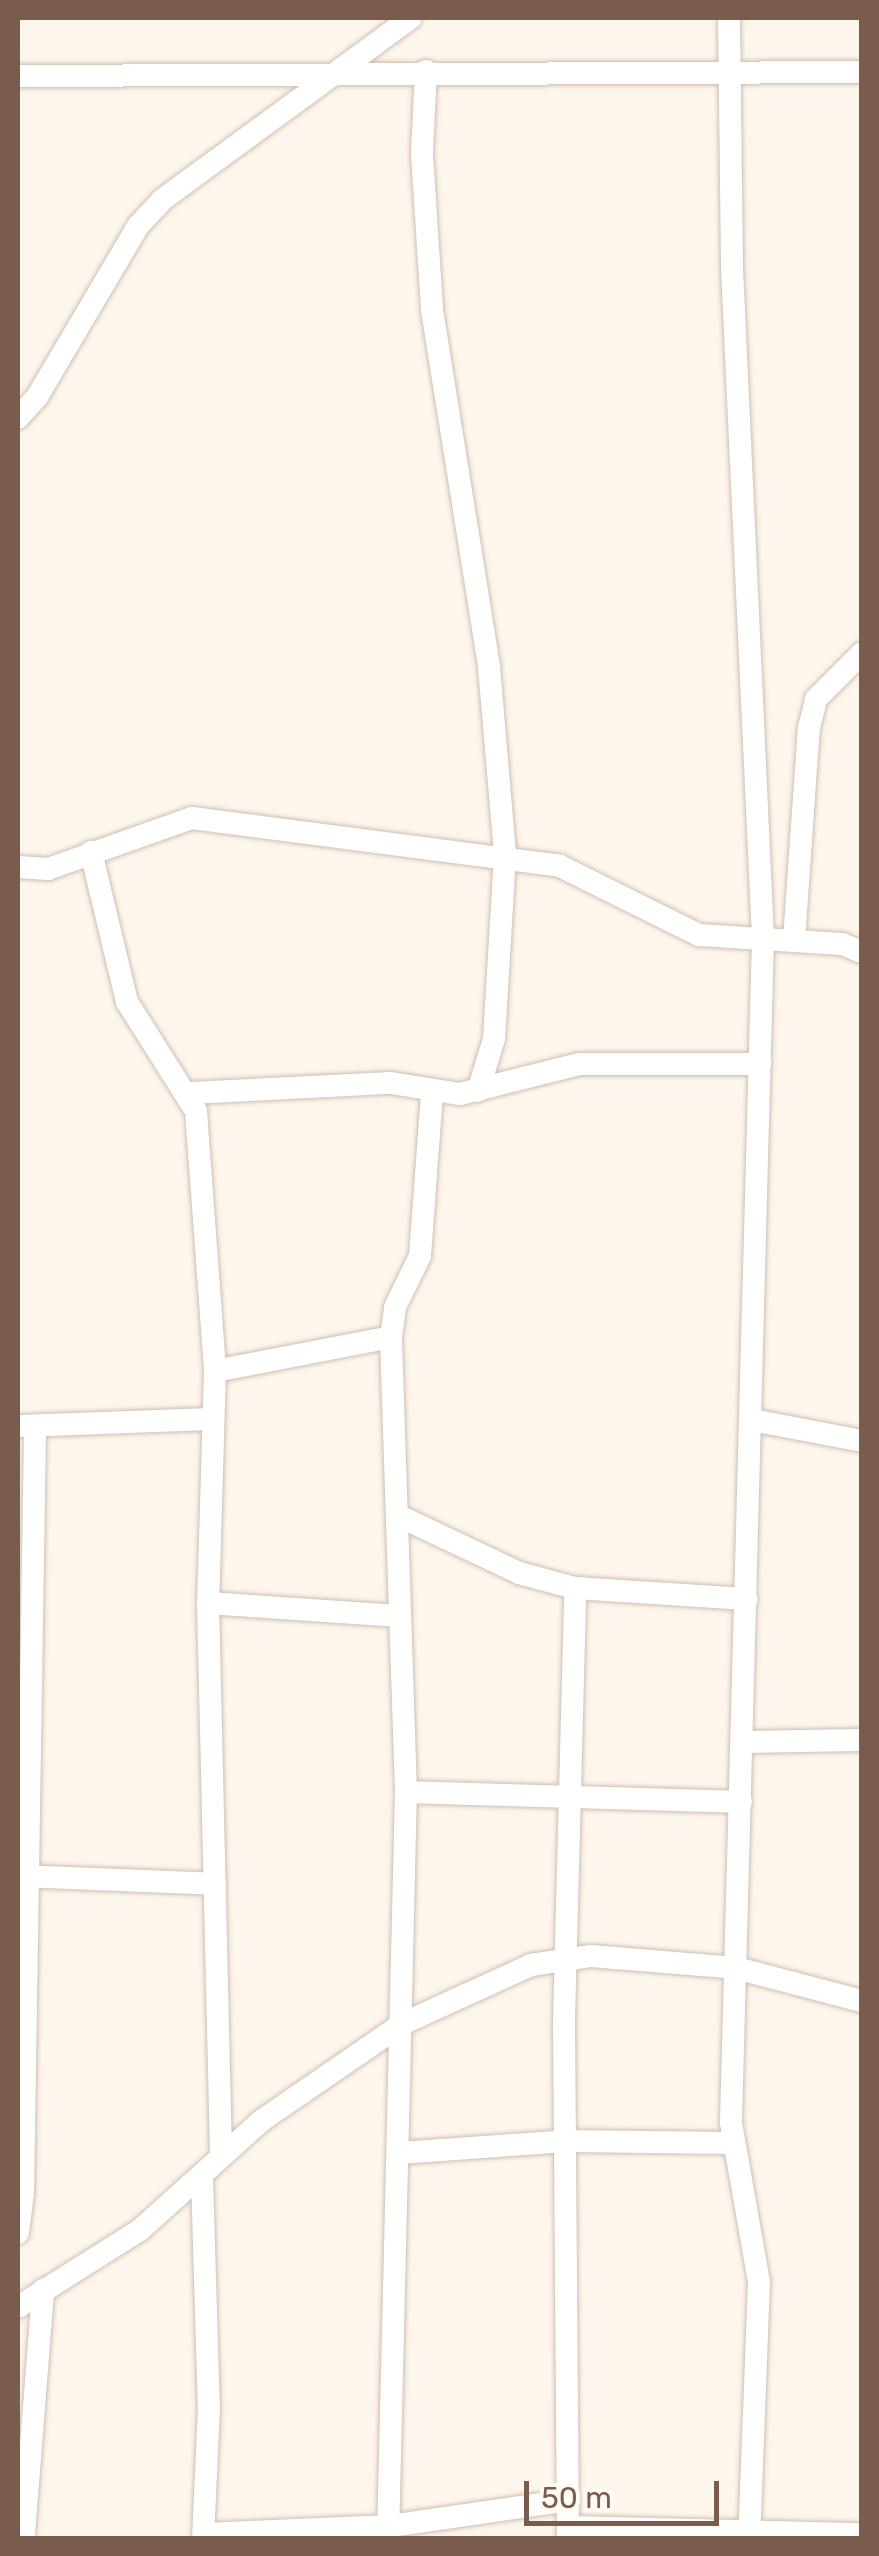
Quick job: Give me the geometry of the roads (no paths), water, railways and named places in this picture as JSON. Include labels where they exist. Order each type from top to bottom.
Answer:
[{"type":"street","points":[[18,418],[37,398],[138,226],[162,200],[411,18]]},
{"type":"street","points":[[729,18],[763,938],[732,2143],[759,2282],[749,2534]]},
{"type":"street","points":[[18,76],[342,70],[862,72]]},
{"type":"street","points":[[426,71],[422,154],[432,310],[489,668],[505,855],[494,1039],[478,1091]]},
{"type":"street","points":[[794,940],[808,728],[816,699],[862,653]]},
{"type":"street","points":[[18,868],[48,868],[192,818],[505,855],[593,877],[684,930],[716,939],[794,940],[862,952]]},
{"type":"street","points":[[92,852],[127,1002],[191,1093],[215,1372],[208,1604],[221,2154]]},
{"type":"street","points":[[191,1093],[391,1083],[432,1092],[478,1091],[579,1064],[760,1064]]},
{"type":"street","points":[[389,2532],[406,1792],[391,1337],[395,1307],[420,1256],[432,1092]]},
{"type":"street","points":[[215,1372],[391,1337]]},
{"type":"street","points":[[18,2233],[24,2194],[26,1426],[214,1419]]},
{"type":"street","points":[[752,1420],[862,1441]]},
{"type":"street","points":[[397,1514],[519,1574],[575,1588],[747,1599]]},
{"type":"street","points":[[575,1588],[566,1957],[568,2533],[862,2534]]},
{"type":"street","points":[[208,1604],[399,1616]]},
{"type":"street","points":[[742,1742],[862,1740]]},
{"type":"street","points":[[406,1792],[742,1802]]},
{"type":"street","points":[[22,1876],[215,1884]]},
{"type":"street","points":[[18,2306],[124,2242],[202,2177],[221,2154],[402,2024],[531,1965],[566,1957],[736,1968],[862,2001]]},
{"type":"street","points":[[400,2153],[566,2141],[732,2143]]},
{"type":"street","points":[[202,2177],[209,2408],[203,2536],[389,2532],[568,2500]]},
{"type":"street","points":[[24,2534],[43,2290]]}]
